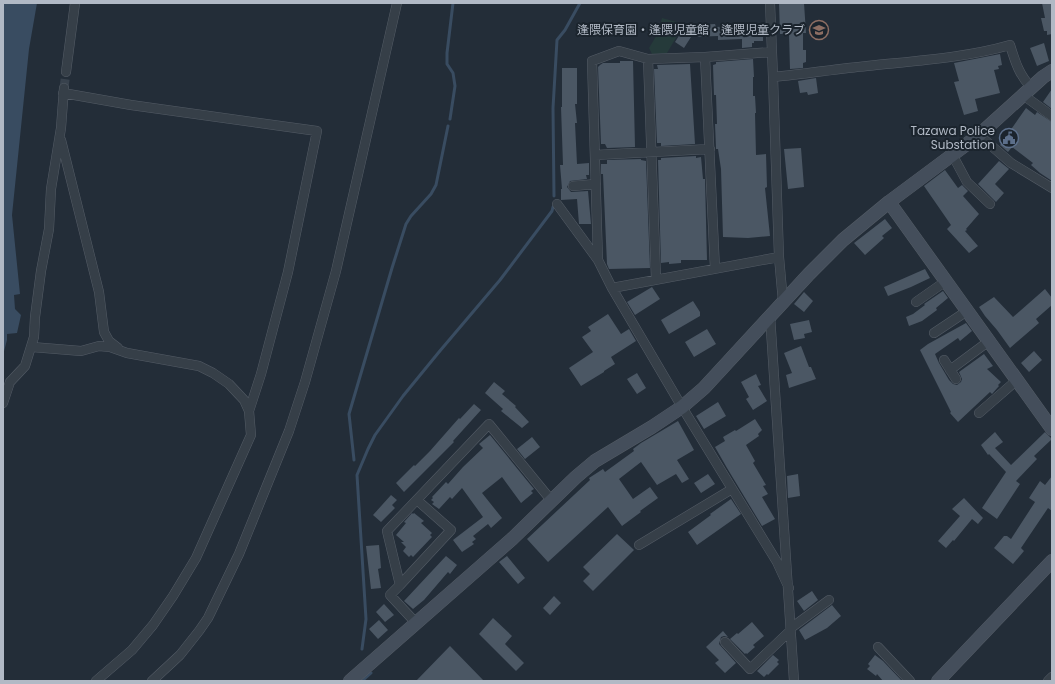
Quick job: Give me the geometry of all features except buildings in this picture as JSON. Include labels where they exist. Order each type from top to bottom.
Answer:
[{"type":"street","points":[[66,72],[75,3]]},
{"type":"street","points":[[393,3],[393,18]]},
{"type":"street","points":[[152,681],[180,655],[208,618],[239,554],[289,431],[306,382],[336,271],[397,3]]},
{"type":"street","points":[[393,18],[403,3]]},
{"type":"street","points":[[770,3],[779,256],[783,302]]},
{"type":"street","points":[[773,77],[911,62],[989,50],[1010,45],[1027,91],[1052,116]]},
{"type":"street","points":[[598,260],[592,61],[619,52],[648,59],[705,57],[772,52]]},
{"type":"street","points":[[705,57],[715,269]]},
{"type":"street","points":[[648,59],[656,279]]},
{"type":"street","points":[[350,681],[512,539],[551,500],[595,461],[682,407],[704,388],[770,315],[843,240],[889,202],[979,135],[1043,77],[1052,72]]},
{"type":"street","points":[[3,403],[10,382],[25,366],[34,338],[41,271],[49,229],[51,189],[60,134],[64,90],[131,105],[316,131],[288,272],[261,374],[249,411]]},
{"type":"street","points":[[60,134],[67,168],[99,292],[104,332],[109,341],[122,351]]},
{"type":"street","points":[[979,135],[1011,163],[1052,188]]},
{"type":"street","points":[[595,155],[710,149]]},
{"type":"street","points":[[952,154],[967,182],[990,204]]},
{"type":"street","points":[[573,186],[596,184]]},
{"type":"street","points":[[889,202],[1052,429]]},
{"type":"street","points":[[557,204],[598,260],[612,288],[682,407],[777,562],[789,588]]},
{"type":"street","points":[[612,288],[779,256]]},
{"type":"street","points":[[916,302],[946,281]]},
{"type":"street","points":[[934,334],[967,311]]},
{"type":"street","points":[[770,315],[794,681]]},
{"type":"street","points":[[950,370],[989,341]]},
{"type":"street","points":[[32,347],[80,352],[99,346],[110,347],[122,351],[199,366],[213,373],[228,384],[244,400],[249,411],[252,435],[196,558],[154,625],[132,650],[96,681]]},
{"type":"street","points":[[944,360],[956,379]]},
{"type":"street","points":[[979,413],[1017,380]]},
{"type":"street","points":[[400,584],[387,531],[489,424],[551,500]]},
{"type":"street","points":[[639,545],[732,489]]},
{"type":"street","points":[[416,623],[390,595],[451,530],[417,500]]},
{"type":"street","points":[[938,681],[1052,561]]},
{"type":"street","points":[[725,642],[750,669],[791,629],[830,600]]},
{"type":"street","points":[[878,647],[910,681]]},
{"type":"street","points":[[1048,681],[1052,677]]},
{"type":"green space","points":[[662,18],[684,24],[667,53],[652,54],[649,48],[658,33]]},
{"type":"water","points":[[3,3],[37,3],[29,49],[12,215],[20,294],[14,295],[15,309],[21,315],[17,333],[7,334],[3,355]]},
{"type":"waterway","points":[[450,119],[455,86],[453,73],[447,64],[447,53],[453,3]]},
{"type":"waterway","points":[[554,196],[553,108],[557,40],[565,30],[580,3]]},
{"type":"waterway","points":[[354,460],[349,414],[406,224],[411,216],[431,194],[436,185],[448,126]]},
{"type":"waterway","points":[[362,649],[366,619],[357,475],[368,449],[375,435],[403,396],[500,280],[552,211],[553,207]]},
{"type":"waterway","points":[[362,681],[371,673]]},
{"type":"tunnel","points":[[64,88],[66,72]]},
{"type":"place","name":"逢隈保育園・逢隈児童館・逢隈児童クラブ","points":[[819,30]]},
{"type":"place","name":"Tazawa Police Substation","points":[[1009,138]]}]
